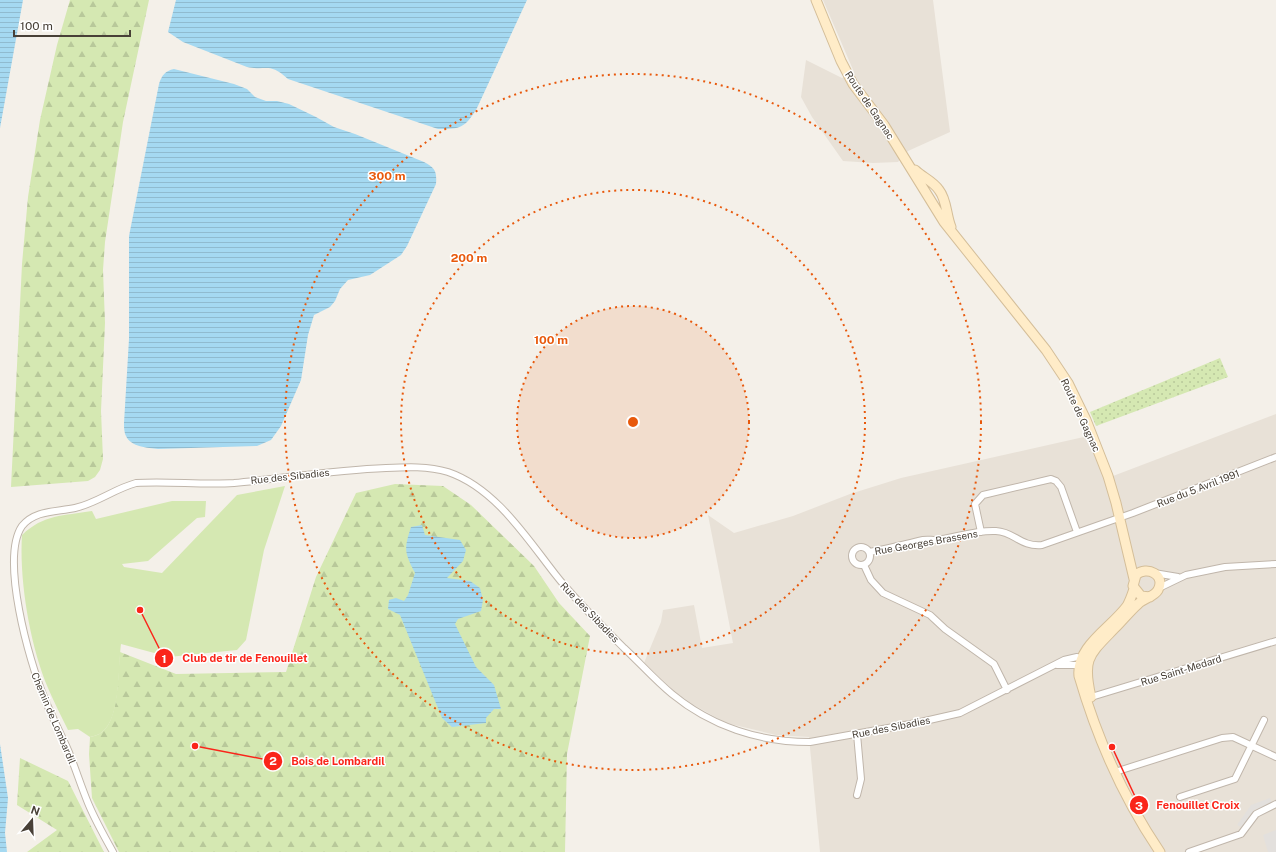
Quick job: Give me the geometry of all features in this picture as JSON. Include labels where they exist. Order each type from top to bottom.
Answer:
[{"type":"main road","name":"Route de Gagnac","points":[[816,0],[841,61],[853,84],[884,125],[944,222],[1046,350],[1068,383],[1086,420],[1108,476],[1134,579]]},
{"type":"main road","name":"Route de Gagnac","points":[[909,164],[922,177],[933,184],[942,194],[948,218],[955,236]]},
{"type":"main road","points":[[1082,662],[1139,603],[1154,595],[1159,588],[1159,579],[1150,571],[1134,562],[1128,555]]},
{"type":"main road","points":[[1150,571],[1139,572],[1134,579],[1134,589],[1127,606],[1094,640],[1082,662],[1097,726],[1115,772],[1131,804],[1160,852]]},
{"type":"main road","points":[[1134,589],[1141,596],[1150,597]]},
{"type":"street","name":"Rue du 5 Avril 1991","points":[[1119,518],[1276,457]]},
{"type":"street","name":"Rue des Sibadies","points":[[125,486],[136,483],[152,482],[232,483],[372,469],[421,468],[449,473],[480,490],[499,507],[532,543],[572,596],[672,693],[696,711],[729,728],[765,738],[789,742],[810,742],[960,713],[1068,659],[1082,662]]},
{"type":"street","points":[[981,532],[975,504],[983,496],[1051,479],[1056,481],[1061,487],[1077,532]]},
{"type":"street","name":"Chemin de Lombardil","points":[[113,852],[91,810],[68,749],[44,698],[31,662],[11,572],[12,548],[15,535],[22,524],[32,516],[45,512],[75,508],[93,502],[125,486]]},
{"type":"street","name":"Rue Georges Brassens","points":[[869,552],[914,544],[925,540],[938,540],[981,532],[996,531],[1006,533],[1031,546],[1042,544],[1119,518]]},
{"type":"street","points":[[859,546],[865,548],[869,552],[870,558],[864,565],[853,561],[852,552],[859,546]]},
{"type":"street","points":[[1150,571],[1163,576],[1178,577],[1225,567],[1276,564]]},
{"type":"street","points":[[864,565],[871,580],[882,593],[930,615],[945,629],[994,664],[1007,690]]},
{"type":"street","points":[[1159,588],[1178,577]]},
{"type":"street","name":"Rue Saint-Medard","points":[[1091,697],[1276,641]]},
{"type":"street","points":[[1180,798],[1235,779],[1264,720]]},
{"type":"street","points":[[857,734],[861,779],[857,795]]},
{"type":"street","points":[[1115,772],[1222,738],[1233,737],[1276,757]]},
{"type":"street","points":[[1189,852],[1241,834],[1256,814],[1276,804]]},
{"type":"shaded area","points":[[823,0],[933,0],[950,132],[908,151],[898,162],[873,163],[843,161],[812,117],[801,97],[806,60],[842,78],[854,72]]},
{"type":"shaded area","points":[[1276,414],[1276,852],[820,852],[809,737],[776,735],[726,723],[692,704],[674,691],[644,663],[661,622],[663,610],[694,605],[702,648],[733,643],[708,515],[734,533],[793,516],[850,494],[901,478],[1097,434],[1113,476]]},
{"type":"shaded area","points":[[1270,798],[1272,803],[1254,810],[1243,828],[1237,825],[1251,805]]},
{"type":"shaded area","points":[[1276,830],[1276,852],[1268,852],[1263,835]]},
{"type":"green space","points":[[70,0],[149,0],[123,122],[105,242],[103,270],[105,323],[101,411],[103,459],[100,470],[95,477],[88,481],[11,487],[22,264],[28,197],[40,120],[57,45]]},
{"type":"green space","points":[[1220,358],[1228,377],[1096,426],[1090,412]]},
{"type":"green space","points":[[395,484],[443,486],[471,505],[534,566],[559,603],[590,636],[567,754],[565,852],[119,852],[92,798],[89,754],[90,737],[98,735],[102,732],[108,726],[112,717],[117,695],[120,652],[176,674],[286,672],[316,577],[356,493]]},
{"type":"green space","points":[[285,486],[264,550],[246,640],[237,650],[169,657],[121,644],[116,704],[113,716],[108,725],[101,733],[90,737],[78,729],[68,730],[50,693],[36,653],[31,633],[22,572],[22,535],[30,528],[46,519],[63,515],[92,511],[96,519],[172,501],[206,501],[205,517],[197,518],[148,561],[122,564],[124,567],[162,573],[237,495]]},
{"type":"green space","points":[[20,758],[68,781],[104,852],[27,852],[57,830],[17,805]]},
{"type":"water","points":[[0,0],[23,0],[0,128]]},
{"type":"water","points":[[176,0],[527,0],[473,115],[462,126],[457,128],[438,129],[288,79],[272,69],[247,67],[183,42],[168,32]]},
{"type":"water","points":[[174,69],[234,84],[247,89],[255,97],[266,101],[277,101],[289,104],[334,127],[424,162],[431,166],[436,173],[436,184],[407,246],[401,255],[370,275],[348,280],[340,289],[335,301],[330,307],[314,315],[308,335],[301,380],[281,426],[271,440],[257,446],[154,449],[132,443],[128,440],[125,433],[124,423],[129,339],[129,236],[159,84],[164,74]]},
{"type":"water","points":[[422,525],[425,535],[460,540],[466,550],[463,561],[447,578],[470,581],[480,588],[483,600],[481,611],[458,619],[455,624],[476,667],[494,685],[501,709],[494,709],[486,718],[486,723],[452,727],[442,718],[400,615],[388,609],[389,600],[396,598],[404,601],[408,595],[415,573],[407,555],[407,541],[411,527]]},
{"type":"water","points":[[0,744],[8,798],[5,833],[7,852],[0,852]]},
{"type":"place","name":"Club de tir de Fenouillet","points":[[140,610]]},
{"type":"place","name":"Bois de Lombardil","points":[[195,746]]},
{"type":"place","name":"Fenouillet Croix","points":[[1112,747]]}]
